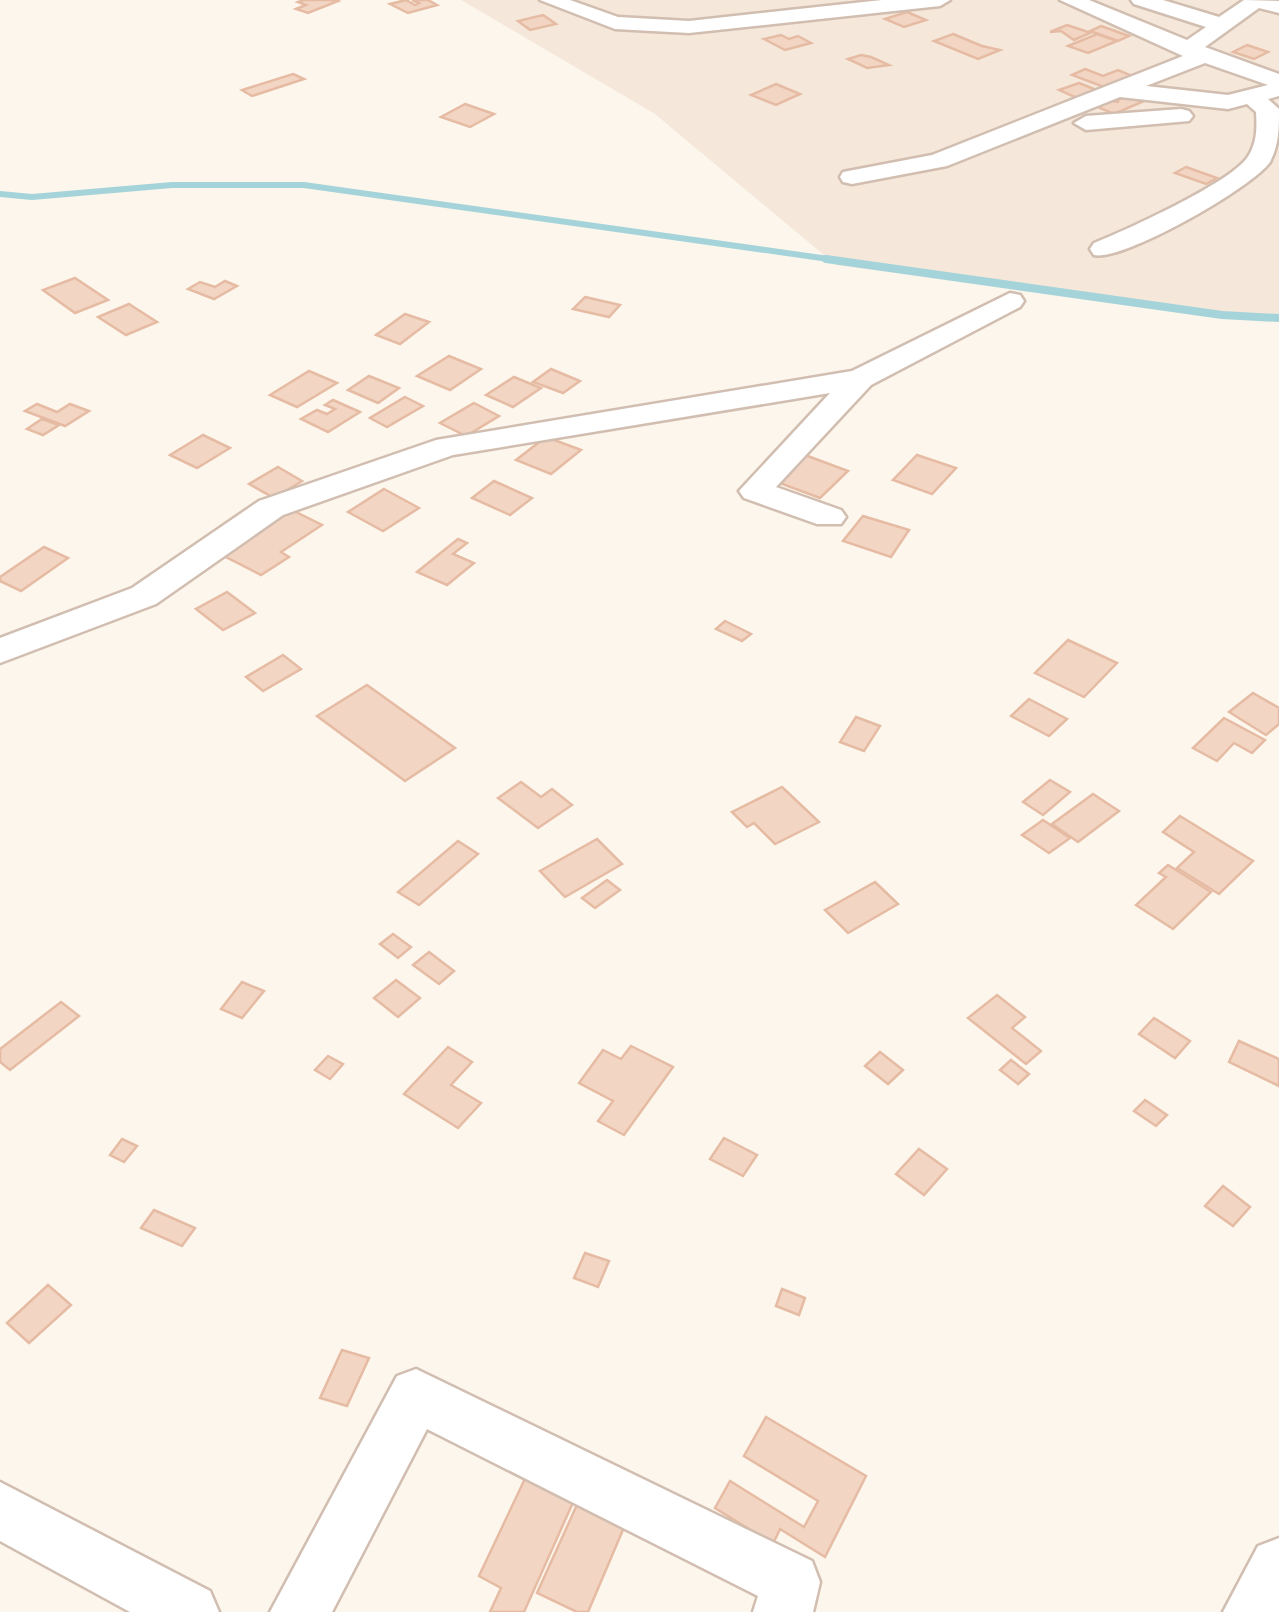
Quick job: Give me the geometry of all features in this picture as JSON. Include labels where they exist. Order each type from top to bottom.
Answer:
[{"type":"street","points":[[550,0],[615,24],[655,27],[737,24],[940,0]]},
{"type":"street","points":[[1070,0],[1144,27],[1195,53],[1279,81]]},
{"type":"street","points":[[1141,0],[1224,25]]},
{"type":"street","points":[[852,178],[938,161],[1195,53],[1256,1],[1279,7]]},
{"type":"street","points":[[1115,89],[1261,102]]},
{"type":"street","points":[[1086,123],[1175,118],[1261,102]]},
{"type":"street","points":[[1103,249],[1228,189],[1256,164],[1268,143],[1261,102]]},
{"type":"street","points":[[0,651],[144,596],[272,508],[447,447],[860,379],[1010,300]]},
{"type":"street","points":[[829,517],[755,491],[860,379]]},
{"type":"street","points":[[300,1612],[416,1395],[791,1582],[783,1612]]},
{"type":"street","points":[[0,1510],[189,1612]]},
{"type":"street","points":[[1253,1612],[1279,1567]]},
{"type":"shaded area","points":[[461,0],[1279,0],[1279,322],[836,265],[655,114]]},
{"type":"building","points":[[406,0],[415,5],[419,3],[412,0],[428,0],[437,5],[408,13],[390,4]]},
{"type":"building","points":[[338,1],[308,13],[296,9],[306,5],[298,2]]},
{"type":"building","points":[[907,12],[926,20],[904,27],[885,19]]},
{"type":"building","points":[[543,15],[556,24],[530,30],[518,21]]},
{"type":"building","points":[[1067,25],[1090,33],[1074,40],[1061,31],[1050,32]]},
{"type":"building","points":[[1101,26],[1129,36],[1118,41],[1090,31]]},
{"type":"building","points":[[953,34],[1000,50],[978,59],[934,41]]},
{"type":"building","points":[[1097,34],[1117,41],[1088,53],[1068,46]]},
{"type":"building","points":[[781,35],[789,39],[798,36],[811,43],[785,50],[764,39]]},
{"type":"building","points":[[1247,45],[1268,52],[1254,59],[1233,52]]},
{"type":"building","points":[[861,55],[889,65],[867,68],[848,59]]},
{"type":"building","points":[[1085,69],[1103,76],[1118,70],[1137,78],[1109,89],[1072,75]]},
{"type":"building","points":[[293,74],[304,79],[252,96],[242,90]]},
{"type":"building","points":[[1079,83],[1099,91],[1079,99],[1059,90]]},
{"type":"building","points":[[776,84],[800,94],[776,105],[751,95]]},
{"type":"building","points":[[1117,92],[1142,102],[1114,114],[1093,105],[1105,100],[1119,102],[1116,101],[1122,98]]},
{"type":"building","points":[[465,104],[494,114],[470,127],[441,117]]},
{"type":"building","points":[[1186,167],[1217,178],[1206,184],[1175,173]]},
{"type":"building","points":[[75,278],[108,300],[75,313],[43,290]]},
{"type":"building","points":[[225,281],[237,286],[214,299],[188,289],[200,282],[215,287]]},
{"type":"building","points":[[585,297],[620,305],[609,317],[573,309]]},
{"type":"building","points":[[129,304],[157,322],[126,335],[98,317]]},
{"type":"building","points":[[405,314],[429,322],[400,344],[376,335]]},
{"type":"building","points":[[449,356],[481,369],[450,390],[417,376]]},
{"type":"building","points":[[551,369],[580,381],[563,393],[533,382]]},
{"type":"building","points":[[309,371],[337,383],[297,407],[270,395]]},
{"type":"building","points":[[369,376],[399,388],[378,403],[348,390]]},
{"type":"building","points":[[514,377],[541,388],[513,407],[486,395]]},
{"type":"building","points":[[405,397],[423,406],[387,427],[370,418]]},
{"type":"building","points":[[333,400],[360,412],[328,432],[301,419],[317,410],[327,414],[335,409],[325,405]]},
{"type":"building","points":[[474,403],[499,416],[466,436],[440,423]]},
{"type":"building","points":[[37,404],[57,412],[70,404],[89,411],[65,426],[25,411]]},
{"type":"building","points":[[42,419],[59,425],[43,435],[27,429]]},
{"type":"building","points":[[203,435],[230,448],[197,468],[170,455]]},
{"type":"building","points":[[546,437],[581,450],[551,474],[516,460]]},
{"type":"building","points":[[805,455],[848,471],[820,498],[777,482]]},
{"type":"building","points":[[917,455],[956,468],[932,494],[893,480]]},
{"type":"building","points":[[278,467],[302,481],[274,498],[249,484]]},
{"type":"building","points":[[494,481],[532,498],[510,515],[472,498]]},
{"type":"building","points":[[384,489],[419,508],[383,531],[348,512]]},
{"type":"building","points":[[292,510],[322,525],[281,552],[289,557],[261,575],[224,556]]},
{"type":"building","points":[[863,516],[909,530],[891,557],[843,541]]},
{"type":"building","points":[[458,539],[467,543],[453,554],[474,563],[447,585],[417,572]]},
{"type":"building","points":[[44,547],[68,558],[21,591],[0,581],[0,577]]},
{"type":"building","points":[[227,592],[255,613],[223,630],[196,609]]},
{"type":"building","points":[[725,621],[751,634],[742,641],[716,629]]},
{"type":"building","points":[[1068,640],[1117,663],[1084,697],[1035,673]]},
{"type":"building","points":[[283,655],[301,669],[263,691],[246,677]]},
{"type":"building","points":[[367,685],[455,748],[405,781],[317,716]]},
{"type":"building","points":[[1253,693],[1279,708],[1279,724],[1266,735],[1229,712]]},
{"type":"building","points":[[1029,699],[1067,719],[1049,736],[1011,716]]},
{"type":"building","points":[[856,717],[880,726],[864,751],[840,742]]},
{"type":"building","points":[[1224,718],[1265,740],[1252,753],[1234,743],[1217,761],[1193,748]]},
{"type":"building","points":[[1050,780],[1070,792],[1043,815],[1023,802]]},
{"type":"building","points":[[521,782],[541,797],[552,789],[572,805],[538,828],[498,798]]},
{"type":"building","points":[[782,787],[819,822],[775,844],[754,823],[747,827],[732,812]]},
{"type":"building","points":[[1093,794],[1119,811],[1078,842],[1052,824]]},
{"type":"building","points":[[1180,816],[1253,861],[1219,894],[1177,868],[1194,852],[1163,832]]},
{"type":"building","points":[[1043,820],[1070,838],[1049,853],[1022,835]]},
{"type":"building","points":[[597,839],[622,864],[565,897],[540,871]]},
{"type":"building","points":[[458,841],[478,854],[419,905],[398,892]]},
{"type":"building","points":[[1168,865],[1211,892],[1173,929],[1136,905],[1166,877],[1159,873]]},
{"type":"building","points":[[607,880],[620,890],[595,908],[582,898]]},
{"type":"building","points":[[875,882],[898,904],[848,933],[825,910]]},
{"type":"building","points":[[393,934],[411,947],[398,958],[380,944]]},
{"type":"building","points":[[429,952],[454,971],[439,984],[413,965]]},
{"type":"building","points":[[396,980],[420,998],[398,1017],[374,998]]},
{"type":"building","points":[[242,982],[264,991],[242,1018],[221,1009]]},
{"type":"building","points":[[997,995],[1025,1017],[1012,1028],[1041,1051],[1026,1064],[968,1018]]},
{"type":"building","points":[[61,1002],[79,1016],[10,1070],[0,1062],[0,1049]]},
{"type":"building","points":[[1154,1018],[1190,1041],[1175,1058],[1139,1034]]},
{"type":"building","points":[[1239,1041],[1279,1059],[1279,1086],[1229,1062]]},
{"type":"building","points":[[631,1046],[673,1067],[624,1135],[598,1121],[613,1101],[579,1083],[603,1050],[621,1059]]},
{"type":"building","points":[[448,1047],[472,1062],[451,1085],[481,1103],[458,1128],[404,1094]]},
{"type":"building","points":[[880,1052],[903,1070],[888,1084],[865,1066]]},
{"type":"building","points":[[328,1056],[343,1064],[330,1079],[315,1070]]},
{"type":"building","points":[[1011,1060],[1029,1074],[1018,1084],[1000,1070]]},
{"type":"building","points":[[1145,1100],[1167,1115],[1156,1126],[1134,1111]]},
{"type":"building","points":[[724,1138],[757,1155],[743,1176],[710,1159]]},
{"type":"building","points":[[122,1139],[137,1146],[124,1162],[110,1155]]},
{"type":"building","points":[[919,1149],[947,1169],[924,1195],[896,1174]]},
{"type":"building","points":[[1223,1186],[1250,1207],[1233,1226],[1205,1206]]},
{"type":"building","points":[[154,1210],[195,1228],[182,1246],[141,1228]]},
{"type":"building","points":[[585,1253],[609,1261],[598,1287],[574,1278]]},
{"type":"building","points":[[48,1285],[71,1305],[29,1343],[7,1323]]},
{"type":"building","points":[[782,1289],[805,1298],[799,1315],[776,1306]]},
{"type":"building","points":[[342,1350],[369,1358],[347,1406],[320,1398]]},
{"type":"building","points":[[766,1417],[866,1476],[825,1557],[780,1529],[773,1544],[715,1508],[730,1481],[804,1527],[818,1501],[744,1456]]},
{"type":"building","points":[[530,1468],[579,1489],[524,1612],[490,1612],[501,1588],[479,1576]]},
{"type":"building","points":[[581,1496],[628,1518],[588,1612],[577,1612],[537,1593]]},
{"type":"waterway","points":[[0,194],[32,197],[172,185],[304,185],[843,261]]},
{"type":"waterway","points":[[826,259],[1222,315],[1279,318]]}]
